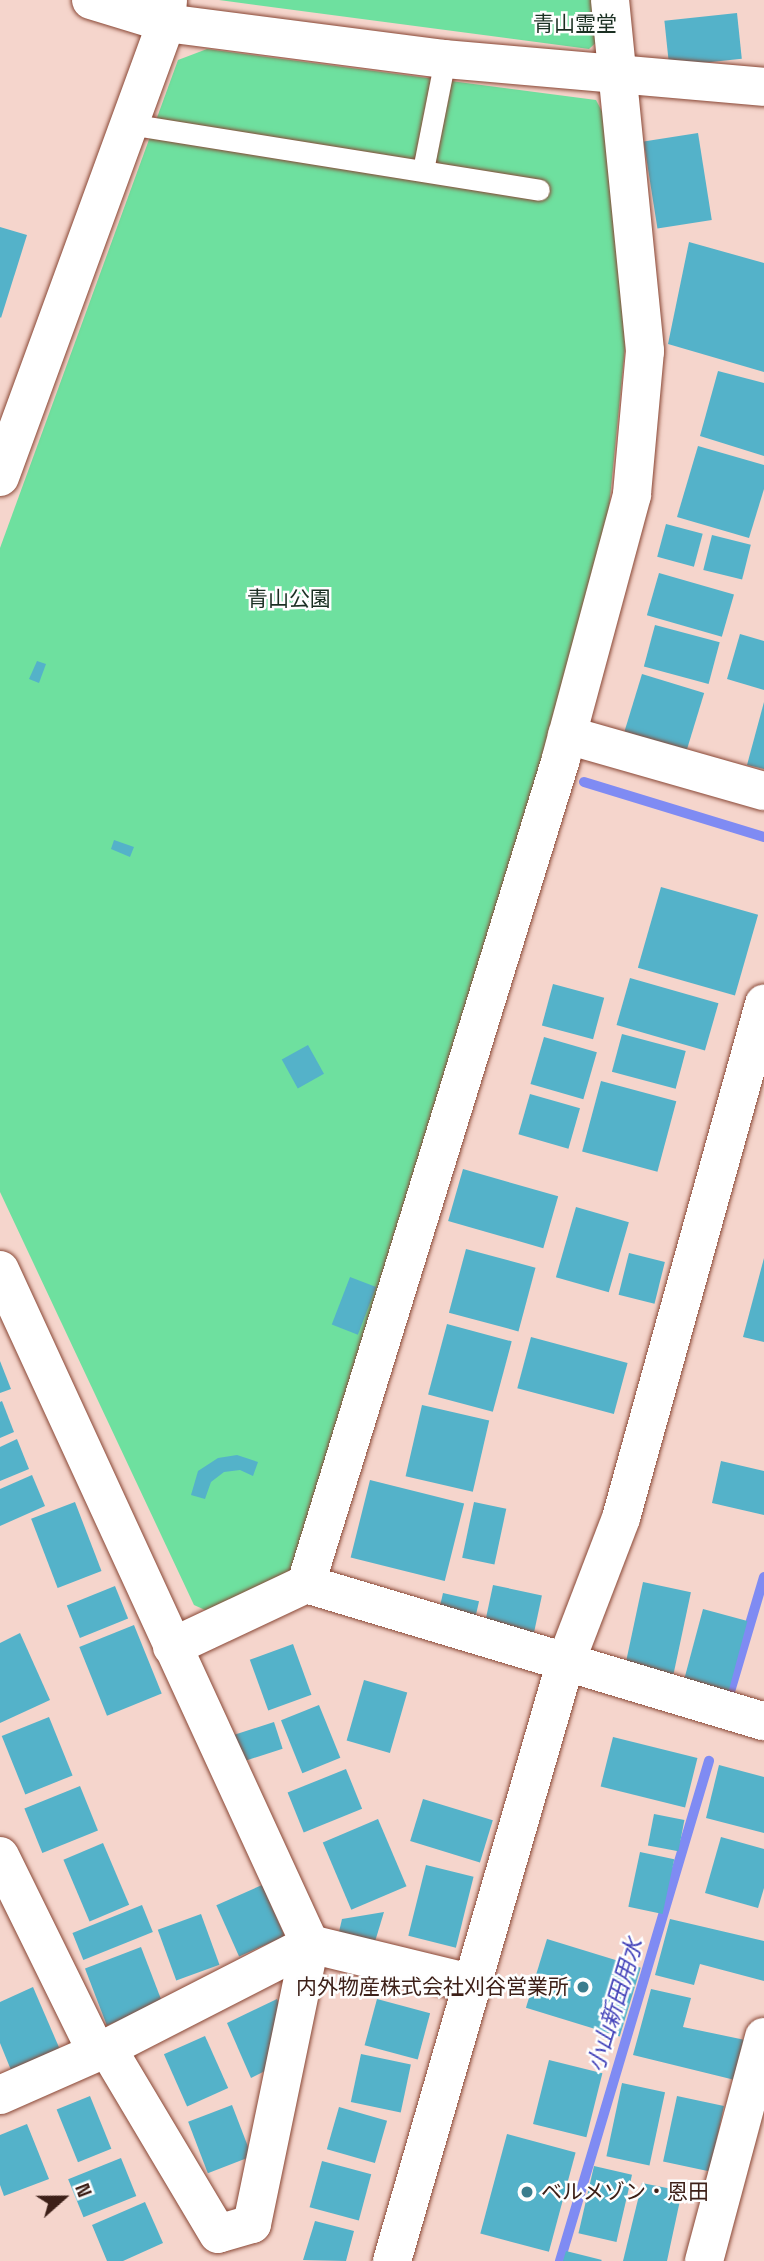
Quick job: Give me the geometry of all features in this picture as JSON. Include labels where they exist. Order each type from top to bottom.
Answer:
[{"type":"street","points":[[91,0],[445,59],[615,70],[764,87]]},
{"type":"street","points":[[306,1584],[567,735],[632,495],[645,351],[610,0]]},
{"type":"street","points":[[0,477],[129,124],[167,11]]},
{"type":"street","points":[[567,735],[764,791]]},
{"type":"street","points":[[392,2261],[565,1664],[621,1518],[764,1004]]},
{"type":"street","points":[[0,1856],[101,2050],[218,2234],[252,2224],[310,1944],[5,1292]]},
{"type":"street","points":[[172,1647],[306,1584],[565,1664],[764,1721]]},
{"type":"street","points":[[0,2095],[101,2050],[310,1944],[474,1984]]},
{"type":"street","points":[[704,2261],[764,2037]]},
{"type":"lane","points":[[424,170],[445,59]]},
{"type":"lane","points":[[129,124],[539,190]]},
{"type":"green space","name":"青山霊堂","points":[[219,0],[598,0],[601,38],[589,49]]},
{"type":"green space","name":"青山公園","points":[[207,49],[596,100],[609,125],[625,347],[607,528],[548,747],[298,1579],[216,1615],[194,1605],[0,1192],[0,548],[178,60]]},
{"type":"building","points":[[737,13],[742,59],[669,66],[664,21]]},
{"type":"building","points":[[698,133],[712,220],[657,229],[644,142]]},
{"type":"building","points":[[0,227],[27,235],[1,318],[0,317]]},
{"type":"building","points":[[689,242],[764,263],[764,372],[668,344]]},
{"type":"building","points":[[718,371],[764,383],[764,456],[700,436]]},
{"type":"building","points":[[698,446],[764,465],[764,489],[749,538],[677,517]]},
{"type":"building","points":[[666,524],[703,534],[694,567],[657,557]]},
{"type":"building","points":[[712,535],[751,545],[742,580],[703,570]]},
{"type":"building","points":[[659,573],[734,594],[722,637],[647,615]]},
{"type":"building","points":[[655,625],[720,642],[709,684],[644,667]]},
{"type":"building","points":[[740,634],[764,641],[764,690],[727,679]]},
{"type":"building","points":[[37,661],[46,664],[39,683],[29,679]]},
{"type":"building","points":[[642,674],[704,693],[687,750],[624,731]]},
{"type":"building","points":[[764,702],[764,769],[747,765]]},
{"type":"building","points":[[114,840],[134,847],[130,857],[111,849]]},
{"type":"building","points":[[661,887],[758,915],[735,996],[638,968]]},
{"type":"building","points":[[630,978],[718,1003],[705,1050],[616,1025]]},
{"type":"building","points":[[553,984],[604,998],[593,1039],[542,1026]]},
{"type":"building","points":[[622,1034],[686,1051],[676,1089],[612,1072]]},
{"type":"building","points":[[544,1037],[597,1052],[583,1099],[530,1084]]},
{"type":"building","points":[[308,1045],[324,1074],[298,1088],[282,1060]]},
{"type":"building","points":[[601,1081],[676,1101],[657,1172],[582,1152]]},
{"type":"building","points":[[530,1094],[580,1108],[568,1149],[518,1134]]},
{"type":"building","points":[[463,1169],[558,1196],[543,1248],[448,1221]]},
{"type":"building","points":[[576,1207],[629,1222],[609,1292],[556,1277]]},
{"type":"building","points":[[466,1249],[536,1268],[518,1331],[449,1313]]},
{"type":"building","points":[[629,1253],[665,1262],[654,1304],[619,1295]]},
{"type":"building","points":[[764,1258],[764,1342],[743,1337]]},
{"type":"building","points":[[350,1277],[376,1287],[358,1335],[332,1325]]},
{"type":"building","points":[[447,1324],[512,1341],[493,1412],[428,1395]]},
{"type":"building","points":[[531,1337],[628,1363],[614,1414],[517,1388]]},
{"type":"building","points":[[0,1361],[11,1389],[0,1393]]},
{"type":"building","points":[[2,1401],[14,1432],[0,1438],[0,1402]]},
{"type":"building","points":[[422,1405],[489,1421],[473,1492],[406,1476]]},
{"type":"building","points":[[17,1439],[29,1469],[0,1481],[0,1447]]},
{"type":"building","points":[[237,1455],[258,1462],[253,1476],[240,1470],[224,1472],[211,1482],[205,1499],[191,1495],[198,1471],[218,1458]]},
{"type":"building","points":[[721,1461],[764,1471],[764,1515],[712,1503]]},
{"type":"building","points":[[32,1475],[45,1506],[0,1526],[0,1489]]},
{"type":"building","points":[[370,1480],[464,1503],[445,1581],[351,1558]]},
{"type":"building","points":[[75,1502],[102,1571],[58,1588],[31,1519]]},
{"type":"building","points":[[474,1502],[506,1509],[494,1565],[462,1558]]},
{"type":"building","points":[[643,1582],[691,1592],[670,1689],[622,1679]]},
{"type":"building","points":[[493,1585],[542,1595],[532,1643],[483,1633]]},
{"type":"building","points":[[115,1586],[128,1618],[80,1638],[67,1605]]},
{"type":"building","points":[[443,1593],[479,1601],[472,1633],[436,1624]]},
{"type":"building","points":[[703,1609],[747,1621],[728,1695],[683,1683]]},
{"type":"building","points":[[134,1625],[162,1694],[107,1716],[79,1647]]},
{"type":"building","points":[[20,1633],[50,1700],[0,1723],[0,1643]]},
{"type":"building","points":[[293,1644],[311,1695],[268,1710],[250,1660]]},
{"type":"building","points":[[364,1680],[407,1692],[390,1753],[347,1741]]},
{"type":"building","points":[[319,1705],[340,1758],[302,1773],[281,1720]]},
{"type":"building","points":[[49,1717],[73,1775],[25,1795],[2,1736]]},
{"type":"building","points":[[274,1722],[283,1749],[241,1762],[232,1736]]},
{"type":"building","points":[[613,1737],[697,1758],[685,1808],[601,1786]]},
{"type":"building","points":[[719,1765],[764,1777],[764,1833],[706,1818]]},
{"type":"building","points":[[346,1769],[362,1809],[304,1832],[288,1793]]},
{"type":"building","points":[[80,1786],[98,1831],[42,1853],[24,1808]]},
{"type":"building","points":[[423,1799],[493,1820],[480,1862],[410,1841]]},
{"type":"building","points":[[654,1814],[684,1820],[678,1851],[648,1845]]},
{"type":"building","points":[[378,1819],[407,1886],[351,1910],[323,1842]]},
{"type":"building","points":[[721,1837],[764,1849],[764,1888],[758,1908],[705,1893]]},
{"type":"building","points":[[103,1843],[129,1905],[90,1921],[63,1860]]},
{"type":"building","points":[[640,1852],[674,1859],[663,1914],[628,1907]]},
{"type":"building","points":[[426,1865],[474,1877],[456,1948],[408,1936]]},
{"type":"building","points":[[262,1885],[285,1936],[239,1956],[216,1905]]},
{"type":"building","points":[[142,1905],[153,1932],[83,1960],[72,1933]]},
{"type":"building","points":[[384,1912],[370,1958],[335,1949],[342,1919]]},
{"type":"building","points":[[201,1914],[219,1965],[176,1980],[158,1930]]},
{"type":"building","points":[[670,1919],[764,1941],[764,1981],[700,1964],[694,1985],[655,1975]]},
{"type":"building","name":"内外物産株式会社刈谷営業所","points":[[547,1939],[641,1968],[620,2037],[526,2008]]},
{"type":"building","points":[[141,1947],[163,2004],[107,2025],[85,1969]]},
{"type":"building","points":[[33,1987],[64,2059],[15,2080],[0,2043],[0,2002]]},
{"type":"building","points":[[651,1989],[691,1998],[683,2027],[750,2041],[739,2081],[633,2055]]},
{"type":"building","points":[[277,1999],[290,2031],[281,2063],[251,2078],[227,2023]]},
{"type":"building","points":[[377,1999],[430,2013],[418,2060],[365,2045]]},
{"type":"building","points":[[205,2036],[228,2088],[187,2106],[164,2054]]},
{"type":"building","points":[[361,2054],[411,2065],[401,2113],[351,2102]]},
{"type":"building","points":[[549,2060],[602,2073],[586,2137],[533,2124]]},
{"type":"building","points":[[622,2083],[665,2092],[649,2166],[606,2156]]},
{"type":"building","points":[[90,2096],[111,2149],[78,2162],[57,2109]]},
{"type":"building","points":[[677,2096],[724,2106],[710,2172],[663,2162]]},
{"type":"building","points":[[232,2105],[252,2156],[208,2173],[188,2122]]},
{"type":"building","points":[[339,2107],[387,2121],[375,2163],[327,2149]]},
{"type":"building","points":[[27,2124],[49,2179],[4,2196],[0,2185],[0,2135]]},
{"type":"building","name":"ベルメゾン・恩田","points":[[507,2134],[576,2152],[549,2252],[480,2233]]},
{"type":"building","points":[[121,2158],[136,2196],[84,2217],[68,2179]]},
{"type":"building","points":[[322,2161],[371,2174],[359,2221],[310,2207]]},
{"type":"building","points":[[594,2166],[632,2175],[616,2242],[578,2233]]},
{"type":"building","points":[[642,2183],[682,2191],[667,2261],[623,2261]]},
{"type":"building","points":[[145,2202],[163,2243],[123,2261],[107,2261],[92,2225]]},
{"type":"building","points":[[315,2221],[354,2231],[346,2261],[303,2260]]},
{"type":"building","points":[[566,2251],[602,2260],[563,2261]]},
{"type":"waterway","name":"小山新田用水","points":[[584,782],[764,837]]},
{"type":"waterway","name":"小山新田用水","points":[[729,1695],[764,1577]]},
{"type":"waterway","name":"小山新田用水","points":[[560,2261],[709,1761]]},
{"type":"place","name":"内外物産株式会社刈谷営業所","points":[[583,1987]]},
{"type":"place","name":"ベルメゾン・恩田","points":[[527,2192]]}]
